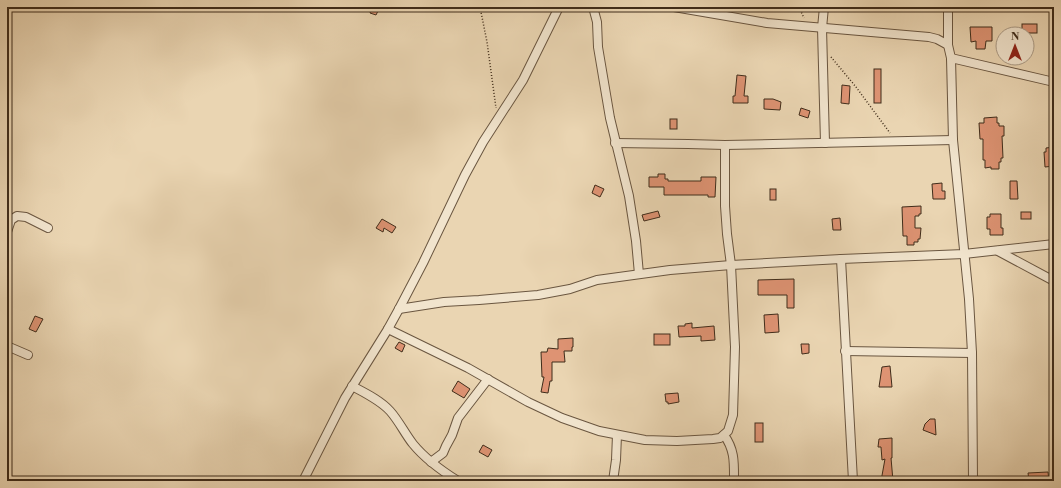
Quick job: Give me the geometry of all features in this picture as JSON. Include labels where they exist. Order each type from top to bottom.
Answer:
[{"type":"street","points":[[303,481],[338,411],[399,309],[423,263],[464,174],[523,80],[559,7]]},
{"type":"street","points":[[593,7],[597,22],[598,47],[615,143],[627,183],[636,241],[639,274]]},
{"type":"street","points":[[674,7],[767,23],[929,37],[938,39],[948,45]]},
{"type":"street","points":[[824,7],[822,28],[825,143]]},
{"type":"street","points":[[948,7],[948,45],[951,58],[953,140],[969,300],[972,353],[973,481]]},
{"type":"street","points":[[951,58],[1054,82]]},
{"type":"street","points":[[615,143],[725,145],[953,140]]},
{"type":"street","points":[[388,329],[468,368],[528,402],[562,418],[599,431],[645,440],[677,441],[713,439],[724,435],[731,426],[734,347],[731,265],[725,213],[725,145]]},
{"type":"street","points":[[7,232],[11,220],[17,216],[26,217],[48,228]]},
{"type":"street","points":[[399,309],[444,302],[538,295],[570,289],[597,280],[670,270],[840,259],[964,254],[1054,244]]},
{"type":"street","points":[[998,251],[1054,281]]},
{"type":"street","points":[[840,259],[853,481]]},
{"type":"street","points":[[7,346],[28,355]]},
{"type":"street","points":[[845,351],[972,353]]},
{"type":"street","points":[[431,462],[443,453],[458,418],[488,379]]},
{"type":"street","points":[[352,386],[364,392],[386,407],[414,445],[431,462],[458,481]]},
{"type":"street","points":[[613,481],[617,435]]},
{"type":"street","points":[[724,435],[730,443],[733,452],[734,481]]},
{"type":"path","points":[[480,7],[487,42],[498,120]]},
{"type":"path","points":[[799,7],[809,27]]},
{"type":"path","points":[[823,48],[856,87],[896,141]]},
{"type":"building","points":[[372,7],[380,7],[376,15],[370,13]]},
{"type":"building","points":[[1022,24],[1037,24],[1037,33],[1035,33],[1035,26],[1022,26]]},
{"type":"building","points":[[970,27],[992,27],[992,41],[986,41],[985,49],[976,49],[976,41],[971,42]]},
{"type":"building","points":[[874,69],[881,69],[881,103],[874,103]]},
{"type":"building","points":[[737,75],[746,76],[744,96],[748,96],[748,103],[733,103]]},
{"type":"building","points":[[842,85],[850,86],[849,104],[841,103]]},
{"type":"building","points":[[764,99],[773,99],[781,102],[780,110],[764,109]]},
{"type":"building","points":[[801,108],[810,111],[808,118],[799,115]]},
{"type":"building","points":[[997,117],[997,123],[999,123],[999,126],[1004,126],[1004,136],[1002,136],[1003,158],[1001,158],[1001,162],[999,162],[999,169],[991,169],[991,167],[985,168],[985,160],[983,160],[983,139],[980,139],[979,123],[984,123],[984,118]]},
{"type":"building","points":[[670,119],[677,119],[677,129],[670,129]]},
{"type":"building","points":[[1054,147],[1054,166],[1045,167],[1044,152],[1046,152],[1046,148]]},
{"type":"building","points":[[658,174],[665,174],[665,179],[668,179],[668,181],[701,181],[701,177],[716,177],[715,197],[708,197],[708,195],[664,195],[664,187],[649,187],[649,177],[658,177]]},
{"type":"building","points":[[1010,181],[1017,181],[1018,199],[1010,199]]},
{"type":"building","points":[[942,183],[942,191],[945,191],[945,199],[933,199],[932,184]]},
{"type":"building","points":[[595,185],[604,189],[600,197],[592,193]]},
{"type":"building","points":[[770,189],[776,189],[776,200],[770,200]]},
{"type":"building","points":[[921,206],[921,214],[919,214],[919,216],[915,216],[915,228],[921,228],[920,239],[918,239],[918,242],[914,242],[914,245],[907,245],[907,236],[903,236],[902,207]]},
{"type":"building","points":[[658,211],[660,217],[644,221],[642,215]]},
{"type":"building","points":[[1021,212],[1031,212],[1031,219],[1021,219]]},
{"type":"building","points":[[990,214],[1001,214],[1001,228],[1003,228],[1003,235],[990,235],[990,229],[987,229],[987,217],[990,217]]},
{"type":"building","points":[[840,218],[841,230],[833,230],[832,219]]},
{"type":"building","points":[[382,219],[396,227],[392,233],[384,228],[383,232],[376,228]]},
{"type":"building","points":[[794,279],[794,308],[787,308],[787,295],[758,295],[758,280]]},
{"type":"building","points":[[778,314],[779,332],[765,333],[764,315]]},
{"type":"building","points":[[35,316],[43,319],[36,332],[29,329]]},
{"type":"building","points":[[692,323],[692,328],[714,326],[715,340],[701,341],[701,336],[679,337],[678,326],[685,326],[685,324]]},
{"type":"building","points":[[654,334],[670,334],[670,345],[654,345]]},
{"type":"building","points":[[573,338],[572,351],[564,351],[565,362],[552,362],[552,381],[550,381],[548,393],[541,392],[544,377],[542,377],[541,352],[547,352],[548,348],[558,349],[558,339]]},
{"type":"building","points":[[399,342],[405,345],[402,352],[395,348]]},
{"type":"building","points":[[801,344],[809,344],[809,353],[802,354]]},
{"type":"building","points":[[890,366],[892,387],[879,387],[882,367]]},
{"type":"building","points":[[458,381],[470,389],[464,398],[452,391]]},
{"type":"building","points":[[678,393],[679,402],[668,404],[668,402],[666,402],[665,394]]},
{"type":"building","points":[[930,419],[935,419],[936,435],[923,430],[925,424]]},
{"type":"building","points":[[755,423],[763,423],[763,442],[755,442]]},
{"type":"building","points":[[892,438],[891,458],[893,481],[881,481],[885,459],[882,460],[881,447],[878,447],[879,439]]},
{"type":"building","points":[[483,445],[492,450],[488,457],[479,452]]},
{"type":"building","points":[[1048,472],[1049,481],[1029,481],[1028,473]]}]
